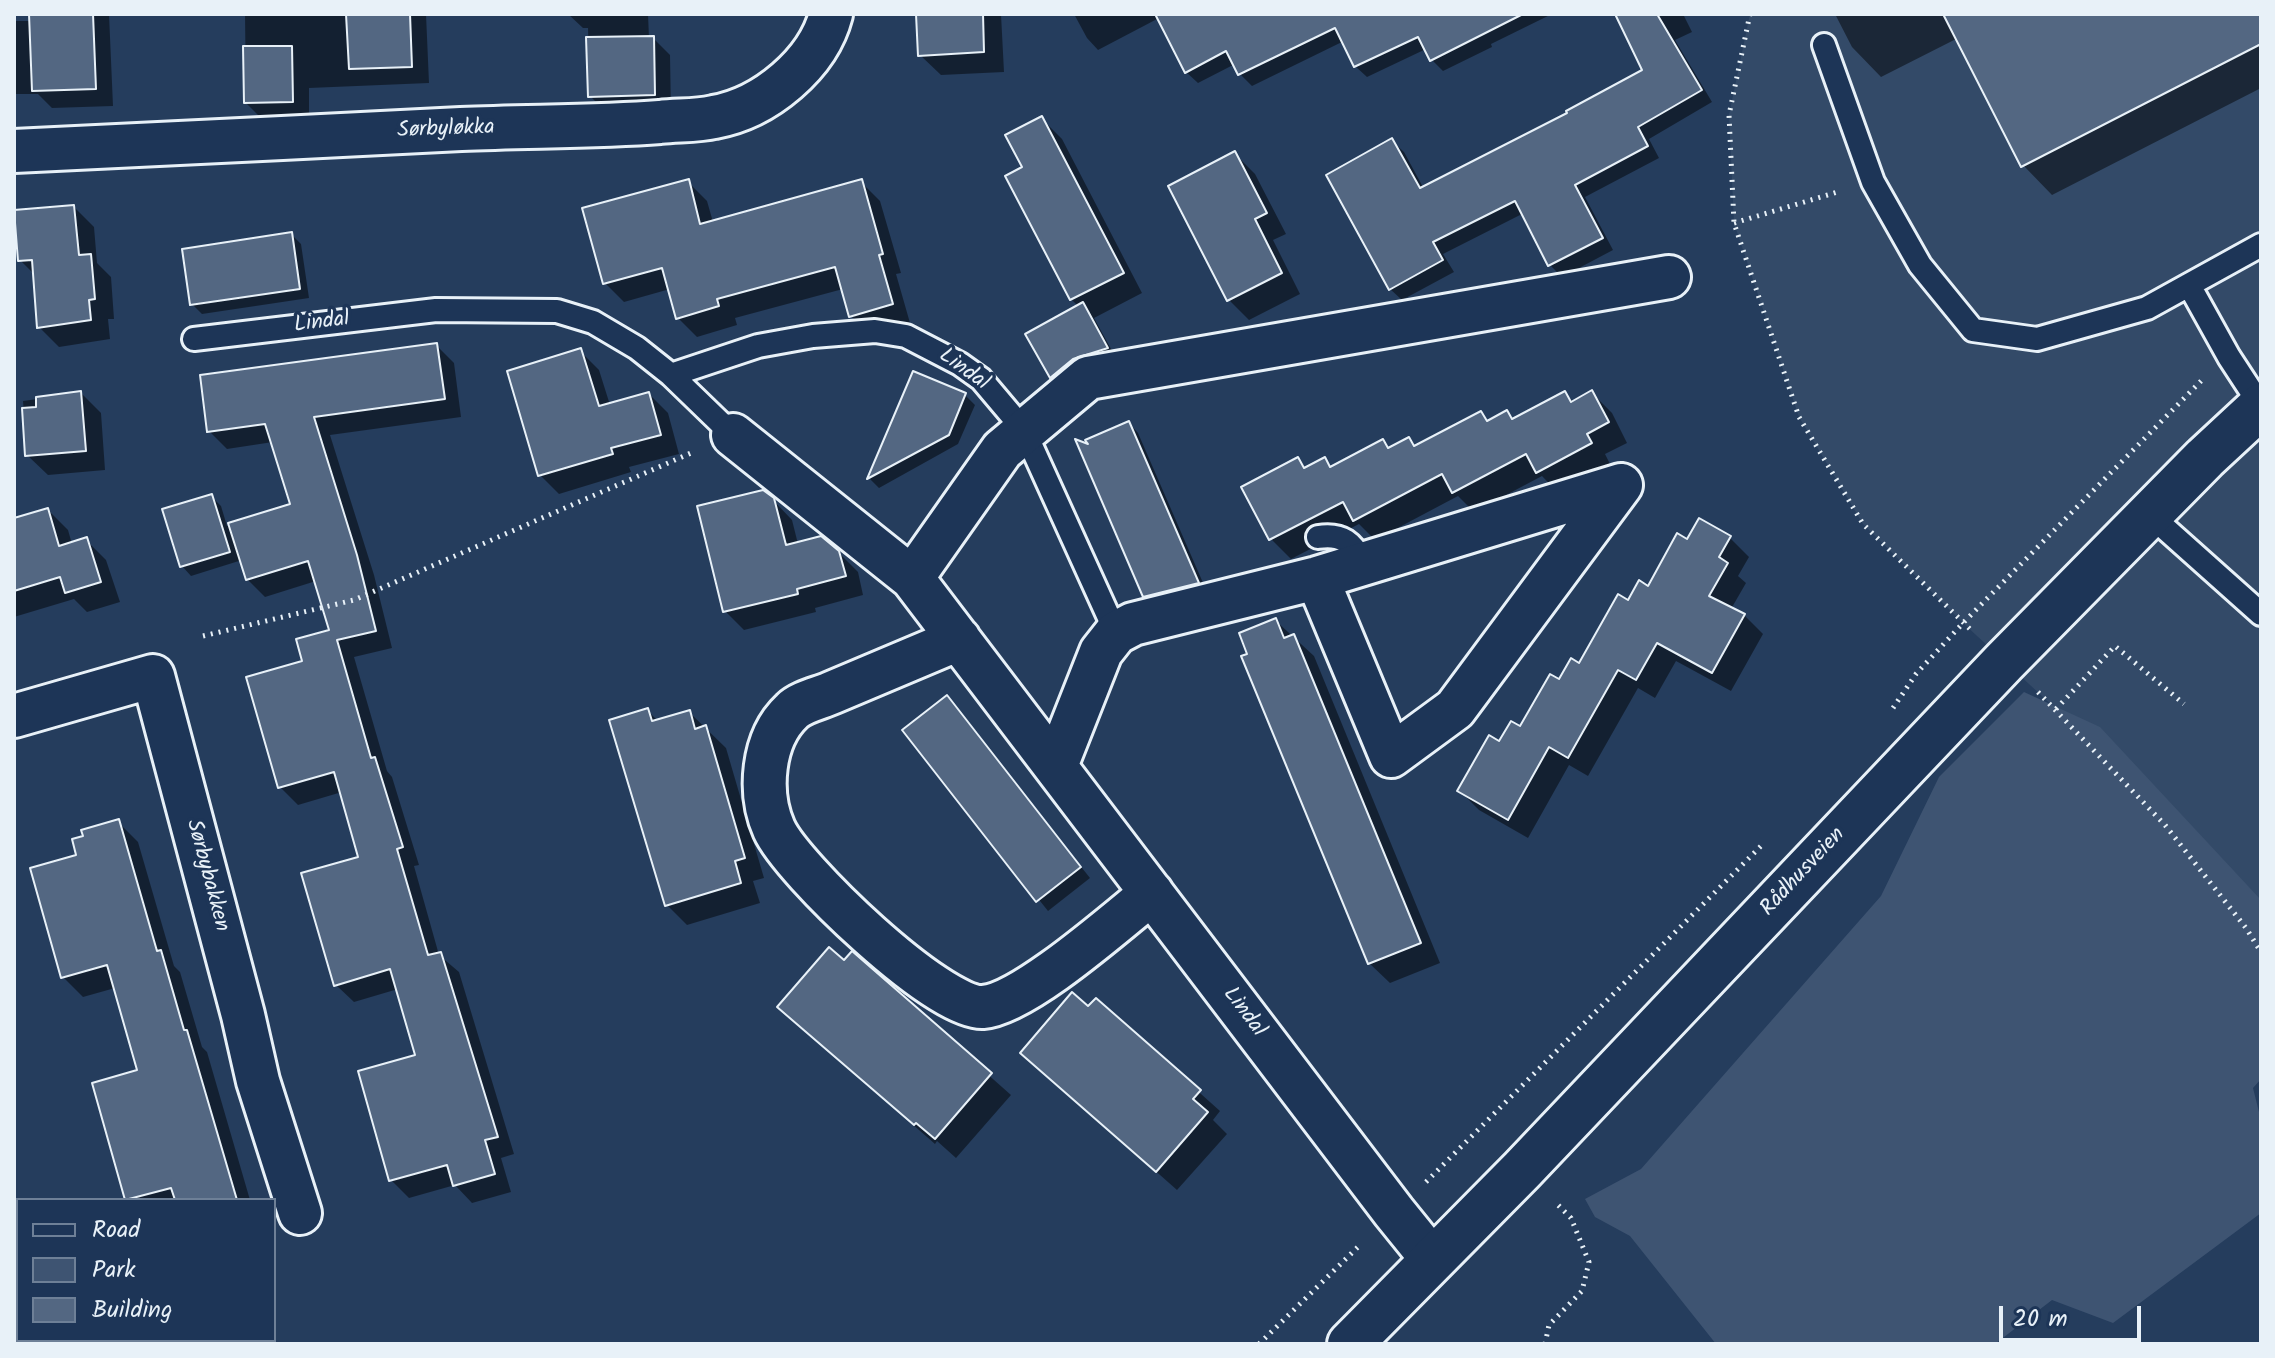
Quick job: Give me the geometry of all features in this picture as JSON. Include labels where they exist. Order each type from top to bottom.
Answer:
[{"type":"street","name":"Sørbyløkka","points":[[14,151],[464,129],[575,128],[716,117],[753,103],[784,83],[809,59],[831,14]]},
{"type":"street","points":[[912,578],[1002,450],[1088,378],[1669,277]]},
{"type":"street","name":"Rådhusveien","points":[[1350,1344],[1522,1170],[2004,662],[2149,514],[2261,406]]},
{"type":"street","name":"Lindal","points":[[733,435],[912,578],[1432,1259]]},
{"type":"street","points":[[1056,766],[1101,652],[1116,633],[1133,624],[1317,557],[1364,563],[1621,485],[1455,709],[1391,756],[1317,557]]},
{"type":"street","points":[[959,639],[793,710],[774,738],[765,766],[764,793],[775,831],[810,877],[904,966],[942,992],[980,1007],[1009,1000],[1056,969],[1152,893]]},
{"type":"street","name":"Sørbybakken","points":[[14,716],[153,676],[258,1081],[300,1213]]},
{"type":"lane","points":[[1824,45],[1873,182],[1920,265],[1973,330],[2037,339],[2147,308],[2261,245]]},
{"type":"lane","points":[[2189,285],[2229,357],[2261,406]]},
{"type":"lane","name":"Lindal","points":[[194,339],[436,310],[557,311],[593,322],[637,348],[671,375],[733,435]]},
{"type":"lane","name":"Lindal","points":[[671,375],[758,346],[813,336],[875,331],[920,342],[981,379],[1024,430],[1116,633]]},
{"type":"lane","points":[[2149,514],[2261,614]]},
{"type":"path","points":[[1750,14],[1729,115],[1734,223],[1799,417],[1863,524],[2056,709],[2165,825],[2246,928],[2261,952]]},
{"type":"path","points":[[1734,223],[1873,182]]},
{"type":"path","points":[[1890,712],[1916,674],[1963,623],[2188,392],[2229,357]]},
{"type":"path","points":[[203,636],[368,595],[733,435]]},
{"type":"path","points":[[2056,709],[2115,646],[2184,704]]},
{"type":"path","points":[[1259,1344],[1462,1149],[1765,842]]},
{"type":"path","points":[[1522,1170],[1571,1218],[1589,1262],[1582,1291],[1549,1325],[1545,1344]]},
{"type":"shaded area","points":[[1750,14],[2261,14],[2261,952],[2056,709],[1863,524],[1799,417],[1734,223],[1729,115]]},
{"type":"green space","points":[[2024,692],[2100,727],[2261,900],[2261,1079],[2253,1088],[2261,1120],[2261,1213],[2113,1323],[2052,1300],[1995,1344],[1716,1344],[1630,1236],[1595,1217],[1585,1199],[1641,1169],[1881,896],[1939,777]]},
{"type":"building","points":[[29,14],[93,14],[96,89],[32,91]]},
{"type":"building","points":[[346,14],[410,14],[412,67],[349,69]]},
{"type":"building","points":[[916,14],[983,14],[984,52],[918,56]]},
{"type":"building","points":[[1155,14],[1523,14],[1430,61],[1418,37],[1354,67],[1335,28],[1238,75],[1226,51],[1185,73]]},
{"type":"building","points":[[1615,14],[1657,14],[1702,90],[1638,127],[1648,146],[1575,185],[1603,238],[1548,266],[1515,201],[1433,242],[1443,260],[1389,290],[1326,175],[1392,138],[1420,188],[1567,113],[1642,70]]},
{"type":"building","points":[[1943,14],[2261,14],[2261,44],[2021,167]]},
{"type":"building","points":[[654,36],[655,95],[588,97],[586,37]]},
{"type":"building","points":[[243,46],[292,46],[293,102],[244,103]]},
{"type":"building","points":[[1042,116],[1124,273],[1070,300],[1005,176],[1022,167],[1005,135]]},
{"type":"building","points":[[1235,151],[1267,213],[1255,219],[1282,273],[1227,301],[1168,186]]},
{"type":"building","points":[[689,179],[700,224],[862,179],[893,304],[849,317],[835,267],[717,299],[719,306],[676,319],[662,268],[603,284],[582,208]]},
{"type":"building","points":[[74,205],[79,255],[91,254],[95,299],[89,300],[91,320],[37,328],[32,260],[18,261],[14,210]]},
{"type":"building","points":[[292,232],[300,289],[190,305],[182,249]]},
{"type":"building","points":[[1083,302],[1108,348],[1073,359],[1050,378],[1025,334]]},
{"type":"building","points":[[437,343],[445,399],[314,417],[357,555],[376,631],[337,640],[371,758],[375,757],[403,847],[397,849],[428,955],[441,952],[498,1137],[485,1140],[495,1174],[453,1186],[447,1165],[389,1181],[358,1071],[415,1055],[390,969],[334,986],[301,873],[358,857],[334,772],[278,788],[246,677],[302,661],[296,639],[329,630],[308,561],[246,580],[228,523],[290,504],[265,424],[207,432],[200,375]]},
{"type":"building","points":[[581,348],[599,406],[649,392],[661,435],[611,448],[613,454],[538,476],[507,371]]},
{"type":"building","points":[[913,371],[966,393],[949,435],[867,479]]},
{"type":"building","points":[[1592,390],[1609,422],[1587,434],[1592,443],[1536,473],[1526,454],[1452,493],[1442,474],[1353,521],[1343,502],[1269,540],[1241,487],[1298,457],[1304,468],[1325,457],[1330,467],[1383,439],[1388,448],[1409,437],[1414,446],[1481,411],[1487,421],[1507,410],[1512,419],[1565,391],[1571,402]]},
{"type":"building","points":[[81,391],[86,451],[25,456],[22,408],[36,407],[36,397]]},
{"type":"building","points":[[1129,421],[1199,583],[1143,597],[1075,439],[1088,444],[1085,440]]},
{"type":"building","points":[[763,490],[774,498],[786,545],[821,536],[839,551],[846,576],[797,589],[798,594],[723,612],[697,506]]},
{"type":"building","points":[[212,494],[230,552],[180,567],[162,509]]},
{"type":"building","points":[[48,508],[59,546],[87,537],[101,582],[65,593],[60,577],[14,591],[14,518]]},
{"type":"building","points":[[1699,518],[1731,536],[1719,557],[1728,563],[1709,596],[1745,614],[1712,673],[1657,643],[1636,680],[1618,670],[1568,758],[1549,747],[1508,820],[1457,791],[1489,735],[1499,741],[1511,721],[1520,726],[1550,674],[1559,679],[1571,658],[1579,663],[1618,594],[1628,600],[1639,580],[1648,586],[1677,533],[1687,539]]},
{"type":"building","points":[[1276,618],[1284,638],[1294,634],[1421,943],[1368,964],[1241,656],[1247,654],[1239,633]]},
{"type":"building","points":[[947,695],[1081,867],[1036,902],[902,730]]},
{"type":"building","points":[[648,708],[652,721],[690,710],[695,729],[706,725],[745,858],[735,861],[741,883],[665,906],[609,720]]},
{"type":"building","points":[[119,819],[157,951],[161,950],[184,1030],[187,1030],[236,1198],[174,1198],[171,1188],[124,1198],[92,1083],[137,1070],[107,965],[61,978],[30,868],[76,855],[72,839],[83,836],[81,830]]},
{"type":"building","points":[[829,947],[844,960],[852,951],[992,1073],[935,1139],[916,1123],[914,1125],[777,1007]]},
{"type":"building","points":[[1072,992],[1088,1006],[1096,998],[1201,1090],[1193,1099],[1208,1112],[1156,1172],[1020,1053]]}]
